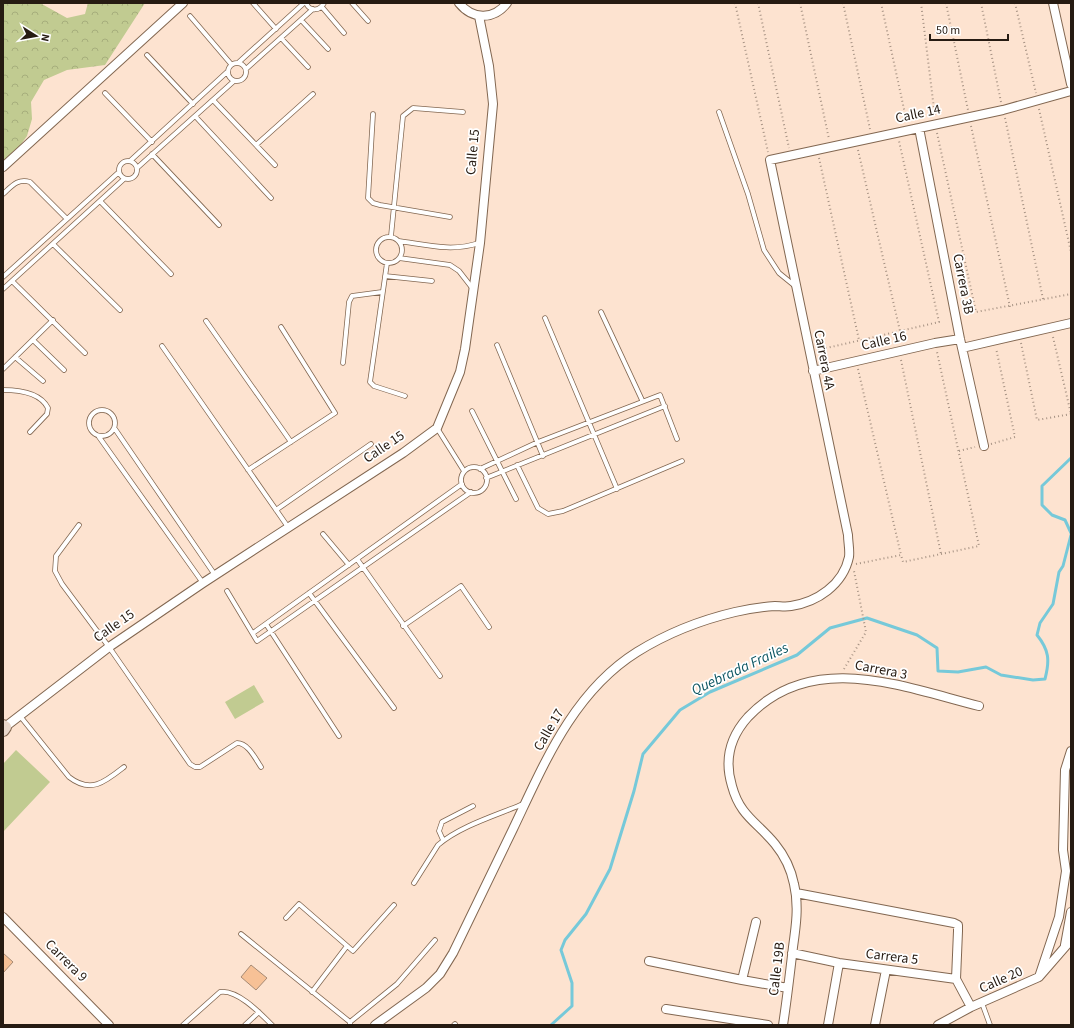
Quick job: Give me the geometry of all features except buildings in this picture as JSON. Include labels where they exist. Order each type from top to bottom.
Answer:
[{"type":"street","points":[[3,167],[183,3]]},
{"type":"street","points":[[459,3],[471,14],[479,16],[488,16],[496,13],[506,3]]},
{"type":"street","points":[[1054,3],[1071,84]]},
{"type":"street","name":"Calle 15","points":[[4,728],[109,648],[215,575],[403,453],[437,428],[460,372],[465,349],[480,243],[493,104],[489,66],[479,16]]},
{"type":"street","name":"Calle 14","points":[[770,160],[919,128],[935,123],[1003,110],[1038,102],[1071,92]]},
{"type":"street","name":"Carrera 3B","points":[[919,128],[961,344],[984,446]]},
{"type":"street","name":"Carrera 4A","points":[[770,160],[848,535],[849,555],[846,566]]},
{"type":"street","name":"Calle 16","points":[[813,371],[935,343],[961,344],[995,340],[1019,336],[1071,323]]},
{"type":"street","name":"Calle 17","points":[[375,1025],[426,988],[440,974],[453,953],[525,803],[572,715],[588,695],[610,673],[635,654],[676,632],[733,612],[768,607],[790,606],[821,597],[839,579],[846,566]]},
{"type":"street","name":"Carrera 3","points":[[797,915],[796,893],[791,872],[781,852],[752,822],[736,797],[730,778],[729,748],[746,720],[771,698],[790,688],[812,681],[839,677],[872,680],[979,706]]},
{"type":"street","points":[[1039,977],[1059,917],[1066,871],[1063,850],[1065,770],[1071,751]]},
{"type":"street","points":[[796,893],[958,925],[956,979],[971,1007]]},
{"type":"street","points":[[1069,945],[1071,912]]},
{"type":"street","name":"Calle 19B","points":[[783,1025],[797,915]]},
{"type":"street","name":"Carrera 9","points":[[3,917],[109,1025]]},
{"type":"street","points":[[742,980],[756,922]]},
{"type":"street","name":"Calle 20","points":[[938,1025],[971,1007],[1039,977],[1069,945]]},
{"type":"street","name":"Carrera 5","points":[[792,953],[839,963],[956,979]]},
{"type":"street","points":[[649,961],[788,988]]},
{"type":"street","points":[[828,1025],[839,963]]},
{"type":"street","points":[[875,1025],[886,970]]},
{"type":"street","points":[[666,1009],[768,1025]]},
{"type":"lane","points":[[253,3],[276,29]]},
{"type":"lane","points":[[231,64],[239,62],[305,3],[313,9]]},
{"type":"lane","points":[[352,3],[368,21]]},
{"type":"lane","points":[[246,70],[313,9],[323,5],[344,33]]},
{"type":"lane","points":[[190,16],[231,64]]},
{"type":"lane","points":[[301,20],[328,49]]},
{"type":"lane","points":[[282,38],[308,67]]},
{"type":"lane","points":[[147,55],[193,104]]},
{"type":"lane","points":[[137,168],[234,81],[242,80],[246,75],[246,70],[244,65],[239,62]]},
{"type":"lane","points":[[3,277],[118,172],[122,163],[130,161],[228,72],[231,64]]},
{"type":"lane","points":[[228,72],[230,78],[234,81]]},
{"type":"lane","points":[[105,93],[152,142]]},
{"type":"lane","points":[[256,145],[313,94]]},
{"type":"lane","points":[[213,100],[275,165]]},
{"type":"lane","points":[[391,236],[403,116],[413,108],[463,112]]},
{"type":"lane","points":[[719,112],[748,194],[764,250],[778,273],[796,286]]},
{"type":"lane","points":[[373,114],[368,198],[373,203],[394,208],[450,217]]},
{"type":"lane","points":[[195,116],[271,198]]},
{"type":"lane","points":[[152,154],[219,225]]},
{"type":"lane","points":[[3,289],[124,179],[133,178],[137,174],[137,168],[130,161]]},
{"type":"lane","points":[[118,172],[124,179]]},
{"type":"lane","points":[[3,194],[16,182],[23,180],[30,182],[67,219]]},
{"type":"lane","points":[[100,201],[171,274]]},
{"type":"lane","points":[[399,241],[402,250],[399,258],[391,263],[387,263],[379,258],[376,250],[379,241],[387,236],[391,236],[399,241],[450,248],[460,248],[480,243]]},
{"type":"lane","points":[[53,244],[120,310]]},
{"type":"lane","points":[[399,258],[450,265],[459,271],[473,290]]},
{"type":"lane","points":[[387,263],[370,382],[374,386],[405,396]]},
{"type":"lane","points":[[385,276],[432,281]]},
{"type":"lane","points":[[12,281],[85,353]]},
{"type":"lane","points":[[343,364],[349,302],[352,296],[382,292]]},
{"type":"lane","points":[[601,312],[642,400]]},
{"type":"lane","points":[[546,318],[617,488]]},
{"type":"lane","points":[[3,369],[53,320]]},
{"type":"lane","points":[[206,321],[291,442]]},
{"type":"lane","points":[[248,470],[335,413],[281,327]]},
{"type":"lane","points":[[33,340],[64,370]]},
{"type":"lane","points":[[497,345],[543,456]]},
{"type":"lane","points":[[162,346],[288,527]]},
{"type":"lane","points":[[16,357],[43,381]]},
{"type":"lane","points":[[3,390],[18,390],[32,394],[45,402],[48,408],[47,414],[30,432]]},
{"type":"lane","points":[[480,469],[496,460],[538,442],[590,423],[642,400],[660,394],[677,439]]},
{"type":"lane","points":[[486,478],[665,406]]},
{"type":"lane","points":[[99,437],[111,434],[116,423],[114,416],[103,410],[96,411],[91,415],[89,422],[93,434],[99,437],[203,583]]},
{"type":"lane","points":[[472,411],[516,498]]},
{"type":"lane","points":[[437,428],[464,471]]},
{"type":"lane","points":[[114,429],[215,575]]},
{"type":"lane","points":[[276,510],[371,444]]},
{"type":"lane","points":[[517,465],[538,508],[548,514],[563,511],[682,461]]},
{"type":"lane","points":[[227,591],[257,641],[471,492],[482,489],[486,482],[486,478],[480,469],[473,467],[464,471],[461,480],[464,488],[471,492]]},
{"type":"lane","points":[[253,633],[462,484]]},
{"type":"lane","points":[[79,525],[56,556],[55,571],[62,584],[109,648],[190,764],[195,767],[200,767],[237,743],[242,743],[246,746],[261,767]]},
{"type":"lane","points":[[323,534],[349,565]]},
{"type":"lane","points":[[357,559],[440,676]]},
{"type":"lane","points":[[404,626],[461,586],[489,627]]},
{"type":"lane","points":[[310,593],[394,708]]},
{"type":"lane","points":[[266,624],[340,736]]},
{"type":"lane","points":[[20,716],[69,777],[77,783],[85,786],[103,783],[124,767]]},
{"type":"lane","points":[[414,883],[438,845],[443,840],[464,829],[525,803]]},
{"type":"lane","points":[[443,840],[439,831],[442,822],[473,806]]},
{"type":"lane","points":[[286,918],[299,904],[353,951],[394,905]]},
{"type":"lane","points":[[241,934],[350,1023],[397,984],[435,940]]},
{"type":"lane","points":[[312,992],[347,946]]},
{"type":"lane","points":[[183,1025],[220,992],[226,991],[233,993],[259,1012],[272,1025]]},
{"type":"lane","points":[[982,1003],[990,1025]]},
{"type":"lane","points":[[245,1025],[259,1012]]},
{"type":"path","points":[[735,3],[770,160]]},
{"type":"path","points":[[758,3],[790,155]]},
{"type":"path","points":[[800,3],[830,147]]},
{"type":"path","points":[[843,3],[872,137]]},
{"type":"path","points":[[881,3],[908,130]]},
{"type":"path","points":[[921,3],[935,123],[976,312],[1071,294]]},
{"type":"path","points":[[946,3],[1010,306]]},
{"type":"path","points":[[981,3],[1043,300]]},
{"type":"path","points":[[1015,3],[1071,252]]},
{"type":"path","points":[[810,352],[939,322],[897,132]]},
{"type":"path","points":[[856,141],[900,331]]},
{"type":"path","points":[[817,149],[859,340]]},
{"type":"path","points":[[1019,336],[1037,420],[1071,414],[1051,328]]},
{"type":"path","points":[[959,451],[984,446],[1015,437],[995,340]]},
{"type":"path","points":[[856,361],[902,562],[979,546],[935,343]]},
{"type":"path","points":[[900,351],[941,554]]},
{"type":"path","points":[[839,677],[866,632],[854,565],[901,555]]},
{"type":"green space","points":[[3,3],[40,3],[67,18],[85,14],[88,3],[145,3],[105,65],[67,70],[44,80],[31,102],[32,119],[27,136],[19,147],[3,162]]},
{"type":"green space","points":[[254,685],[264,702],[235,719],[225,702]]},
{"type":"green space","points":[[16,750],[50,782],[3,832],[3,764]]},
{"type":"waterway","name":"Quebrada Frailes","points":[[1071,458],[1042,486],[1042,505],[1052,515],[1065,520],[1071,533]]},
{"type":"waterway","name":"Quebrada Frailes","points":[[551,1025],[572,1006],[572,983],[561,950],[565,940],[586,914],[610,869],[634,791],[643,754],[680,710],[710,692],[797,655],[830,628],[867,618],[917,635],[937,648],[938,671],[958,672],[986,667],[1001,675],[1033,680],[1045,679],[1048,661],[1044,646],[1037,635],[1040,623],[1053,604],[1059,572],[1063,566],[1071,535]]}]
